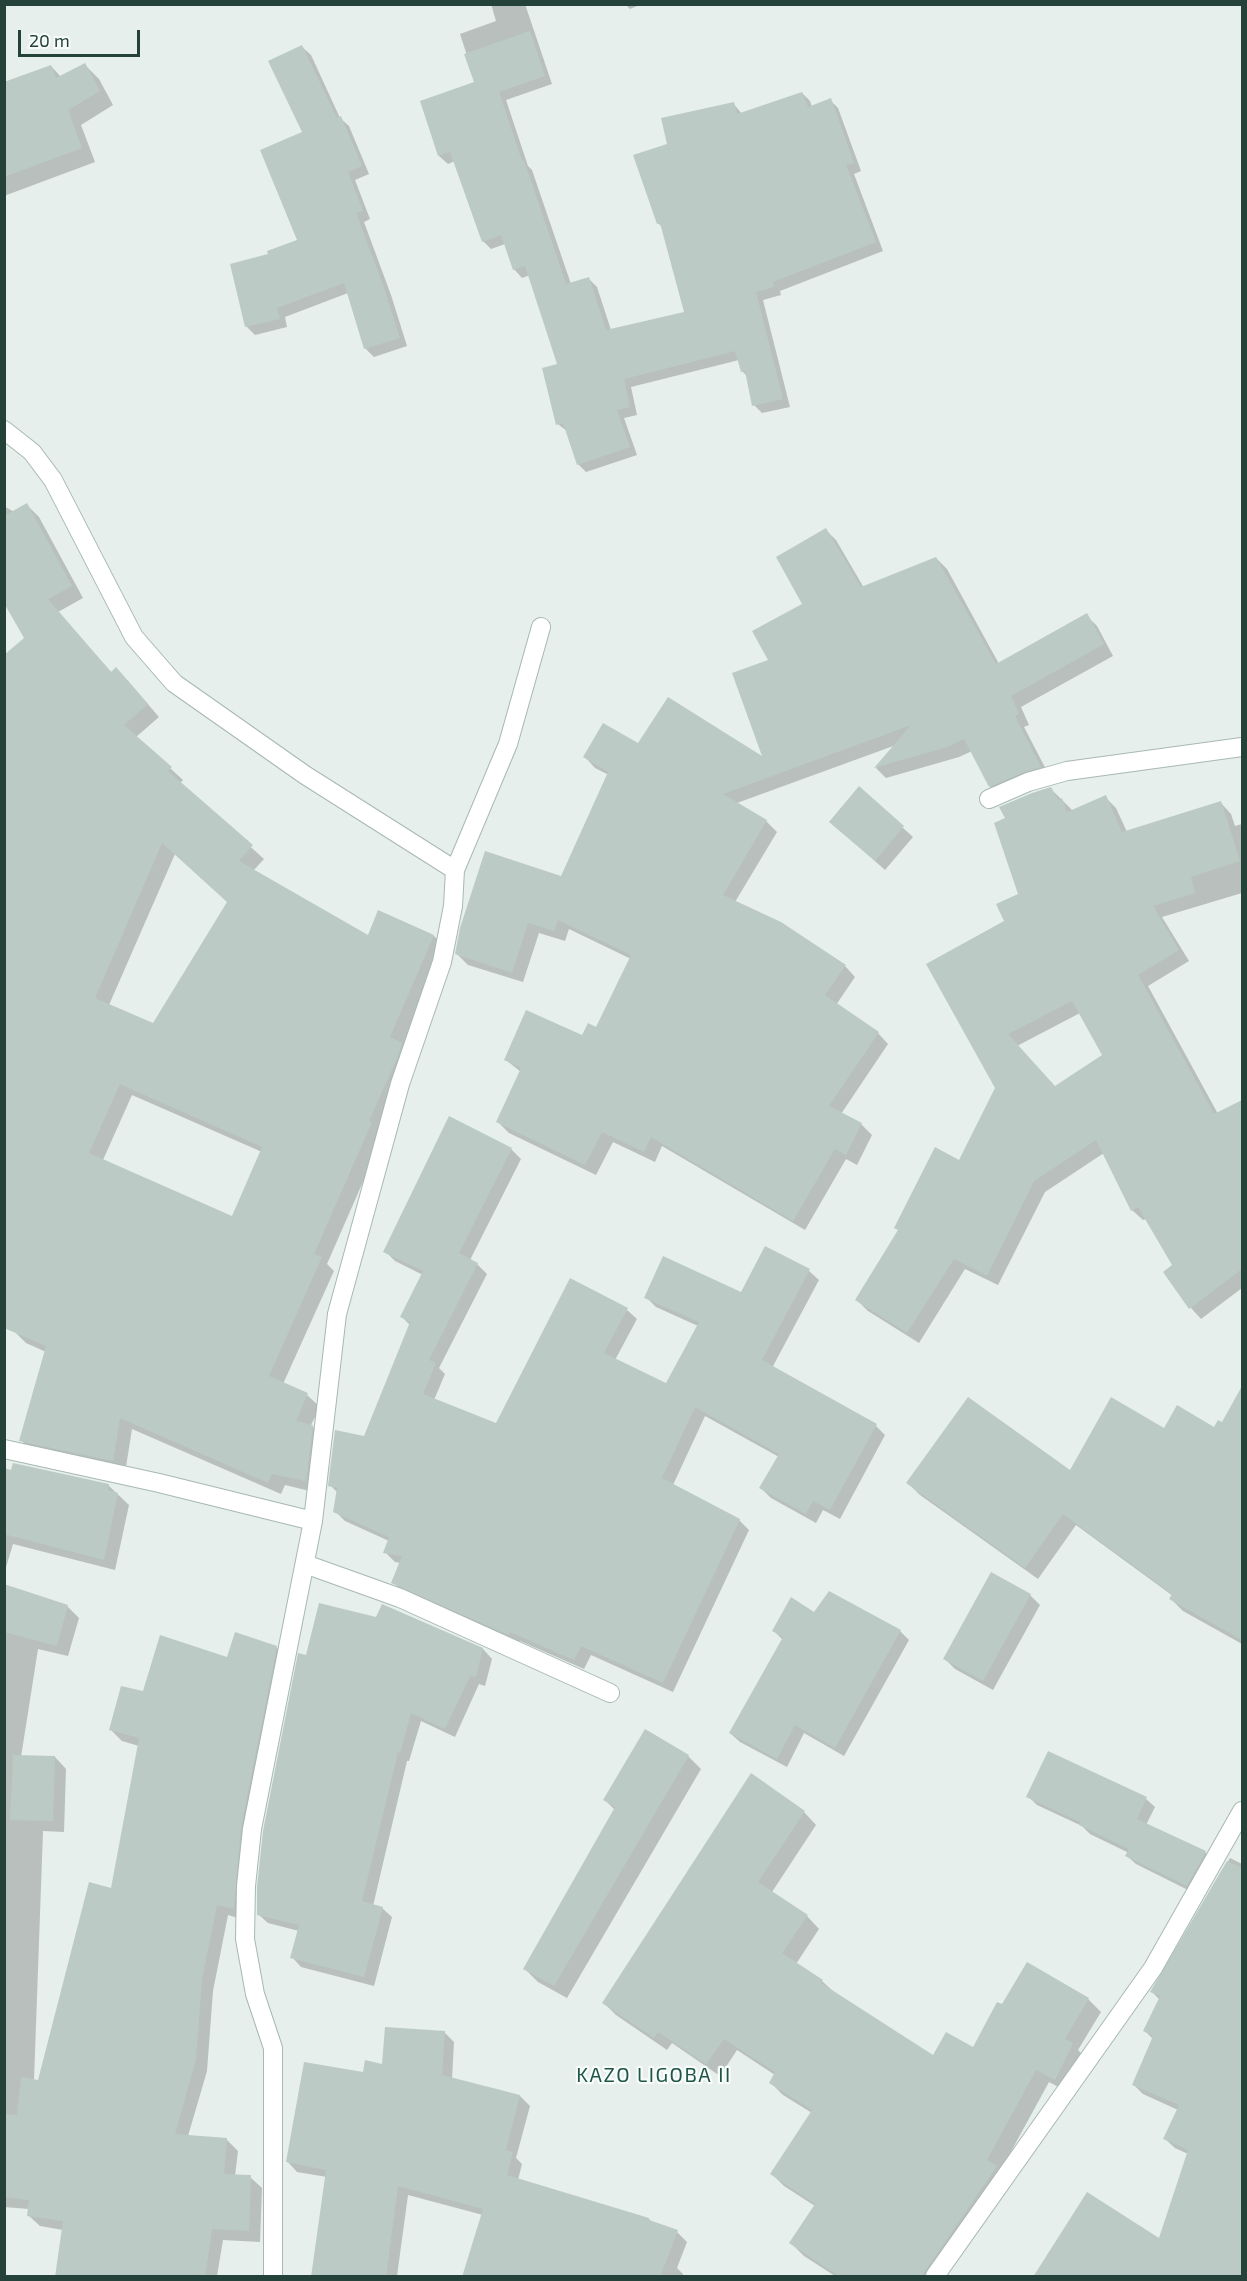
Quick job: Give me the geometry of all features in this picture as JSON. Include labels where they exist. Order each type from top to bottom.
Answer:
[{"type":"street","points":[[4,430],[32,452],[53,480],[134,638],[174,683],[305,775],[455,870]]},
{"type":"street","points":[[273,2277],[273,2048],[255,1994],[245,1939],[246,1886],[252,1829],[313,1521],[337,1314],[400,1084],[442,962],[453,906],[455,870],[508,744],[541,627]]},
{"type":"street","points":[[988,799],[1028,782],[1067,771],[1242,747]]},
{"type":"street","points":[[4,1449],[159,1483],[313,1521]]},
{"type":"street","points":[[305,1564],[400,1598],[610,1693]]},
{"type":"street","points":[[935,2277],[1153,1968],[1242,1811]]},
{"type":"building","points":[[530,31],[545,76],[499,92],[566,284],[589,277],[606,330],[684,312],[660,223],[657,224],[633,155],[667,144],[661,118],[734,102],[737,114],[802,92],[808,107],[831,98],[854,163],[846,165],[876,242],[773,282],[774,287],[756,292],[783,399],[752,406],[745,371],[741,372],[735,351],[624,379],[630,407],[617,410],[630,447],[577,465],[563,423],[556,425],[542,368],[557,364],[525,266],[513,270],[501,235],[482,242],[450,152],[438,156],[420,101],[474,82],[464,54]]},
{"type":"building","points":[[302,45],[337,118],[341,116],[362,166],[348,172],[363,211],[356,213],[400,338],[364,349],[344,283],[277,308],[280,319],[245,327],[230,264],[268,254],[267,251],[297,240],[260,150],[302,132],[268,61]]},
{"type":"building","points":[[85,63],[100,91],[68,110],[82,148],[4,177],[4,82],[51,65],[56,78]]},
{"type":"building","points":[[27,503],[72,586],[48,599],[111,672],[116,667],[148,704],[124,725],[172,767],[168,771],[253,845],[239,861],[368,935],[378,910],[434,935],[390,1037],[402,1043],[398,1056],[369,1121],[372,1122],[314,1254],[322,1257],[269,1376],[308,1393],[296,1421],[313,1425],[306,1481],[272,1474],[268,1483],[120,1418],[113,1461],[19,1441],[46,1346],[4,1328],[4,655],[24,638],[4,603],[4,516]],"holes":[[[162,843],[227,902],[153,1023],[95,998]],[[120,1084],[262,1147],[232,1216],[89,1153]]]},
{"type":"building","points":[[826,528],[861,587],[936,557],[996,664],[1087,613],[1104,644],[1011,696],[1019,714],[1015,716],[1041,767],[989,787],[964,739],[947,747],[874,768],[911,725],[723,794],[767,820],[723,895],[781,922],[846,965],[825,995],[879,1032],[829,1106],[862,1123],[846,1155],[835,1149],[793,1221],[651,1137],[644,1152],[602,1132],[585,1165],[496,1122],[521,1068],[504,1060],[526,1010],[582,1035],[588,1023],[596,1027],[631,955],[558,920],[554,931],[528,923],[512,973],[455,954],[460,928],[485,851],[561,876],[608,772],[583,757],[603,723],[638,743],[668,697],[762,756],[732,673],[768,660],[752,631],[802,604],[776,557]]},
{"type":"building","points":[[859,786],[904,826],[875,861],[829,822]]},
{"type":"building","points":[[1051,787],[1058,800],[1062,798],[1067,812],[1106,795],[1122,832],[1221,801],[1240,861],[1191,877],[1195,893],[1153,906],[1179,950],[1138,975],[1214,1114],[1242,1100],[1242,1269],[1189,1309],[1163,1272],[1172,1265],[1138,1207],[1131,1211],[1096,1140],[1034,1181],[987,1276],[954,1259],[907,1333],[855,1300],[898,1230],[894,1228],[935,1147],[959,1160],[995,1088],[926,964],[1004,921],[996,904],[1018,894],[994,823],[1005,818],[999,807]],"holes":[[[1072,1001],[1102,1055],[1055,1086],[1008,1034]]]},
{"type":"building","points":[[449,1116],[512,1148],[459,1253],[478,1263],[429,1360],[436,1363],[423,1394],[496,1423],[570,1278],[628,1308],[604,1353],[666,1383],[699,1322],[644,1298],[663,1256],[741,1292],[765,1246],[810,1269],[762,1360],[877,1424],[830,1510],[813,1501],[806,1514],[759,1488],[779,1454],[695,1407],[662,1478],[740,1519],[663,1683],[581,1646],[574,1660],[510,1632],[509,1635],[391,1583],[402,1556],[383,1553],[389,1537],[333,1512],[337,1488],[328,1486],[335,1430],[364,1436],[410,1322],[400,1317],[423,1271],[383,1252]]},
{"type":"building","points":[[1242,1386],[1242,1640],[1169,1599],[1172,1594],[1063,1514],[1025,1568],[906,1483],[968,1397],[1070,1470],[1111,1397],[1164,1428],[1177,1405],[1214,1427],[1218,1420],[1222,1422]]},
{"type":"building","points":[[13,1463],[109,1484],[108,1490],[118,1493],[104,1560],[4,1534],[4,1468],[11,1470]]},
{"type":"building","points":[[991,1572],[1031,1594],[983,1681],[943,1659]]},
{"type":"building","points":[[4,1584],[68,1605],[57,1646],[4,1632]]},
{"type":"building","points":[[829,1591],[901,1630],[835,1748],[795,1725],[777,1759],[729,1733],[783,1637],[772,1631],[791,1597],[814,1612]]},
{"type":"building","points":[[319,1603],[376,1617],[382,1604],[483,1648],[476,1677],[470,1676],[445,1729],[411,1713],[400,1753],[398,1752],[362,1901],[383,1907],[364,1977],[290,1958],[299,1925],[257,1915],[257,1887],[263,1831],[298,1653],[306,1655]]},
{"type":"building","points":[[235,1632],[277,1646],[241,1827],[234,1909],[217,1905],[202,1979],[196,2059],[175,2134],[227,2138],[224,2174],[251,2175],[249,2231],[212,2229],[205,2277],[55,2277],[63,2221],[27,2216],[29,2200],[4,2197],[4,2114],[17,2115],[21,2077],[38,2080],[89,1882],[111,1888],[139,1738],[109,1730],[121,1686],[143,1691],[160,1635],[227,1657]]},
{"type":"building","points":[[645,1729],[689,1755],[554,1986],[523,1969],[615,1807],[603,1800]]},
{"type":"building","points":[[1048,1751],[1147,1797],[1137,1819],[1206,1851],[1187,1886],[1125,1856],[1129,1849],[1079,1825],[1080,1822],[1026,1797]]},
{"type":"building","points":[[13,1755],[55,1756],[53,1821],[10,1820]]},
{"type":"building","points":[[751,1773],[805,1811],[758,1882],[808,1915],[782,1953],[823,1980],[821,1983],[933,2055],[946,2032],[973,2047],[997,2002],[1002,2004],[1027,1962],[1089,1998],[1065,2039],[1073,2043],[1055,2080],[1036,2070],[987,2160],[997,2166],[921,2277],[840,2277],[789,2243],[815,2204],[770,2174],[812,2110],[769,2083],[775,2072],[724,2039],[706,2064],[658,2032],[654,2038],[602,2003]]},
{"type":"building","points":[[1227,1861],[1242,1868],[1242,2277],[1033,2277],[1087,2192],[1159,2238],[1188,2150],[1163,2139],[1179,2105],[1132,2085],[1153,2036],[1143,2031],[1160,1996],[1150,1992]]},
{"type":"building","points":[[385,2027],[445,2031],[442,2075],[520,2095],[506,2150],[513,2152],[507,2175],[649,2218],[649,2220],[678,2230],[660,2277],[462,2277],[483,2209],[398,2186],[386,2277],[311,2277],[326,2170],[286,2162],[304,2062],[363,2072],[365,2060],[382,2064]]},
{"type":"district","name":"KAZO LIGOBA II","points":[[654,2075]]}]
